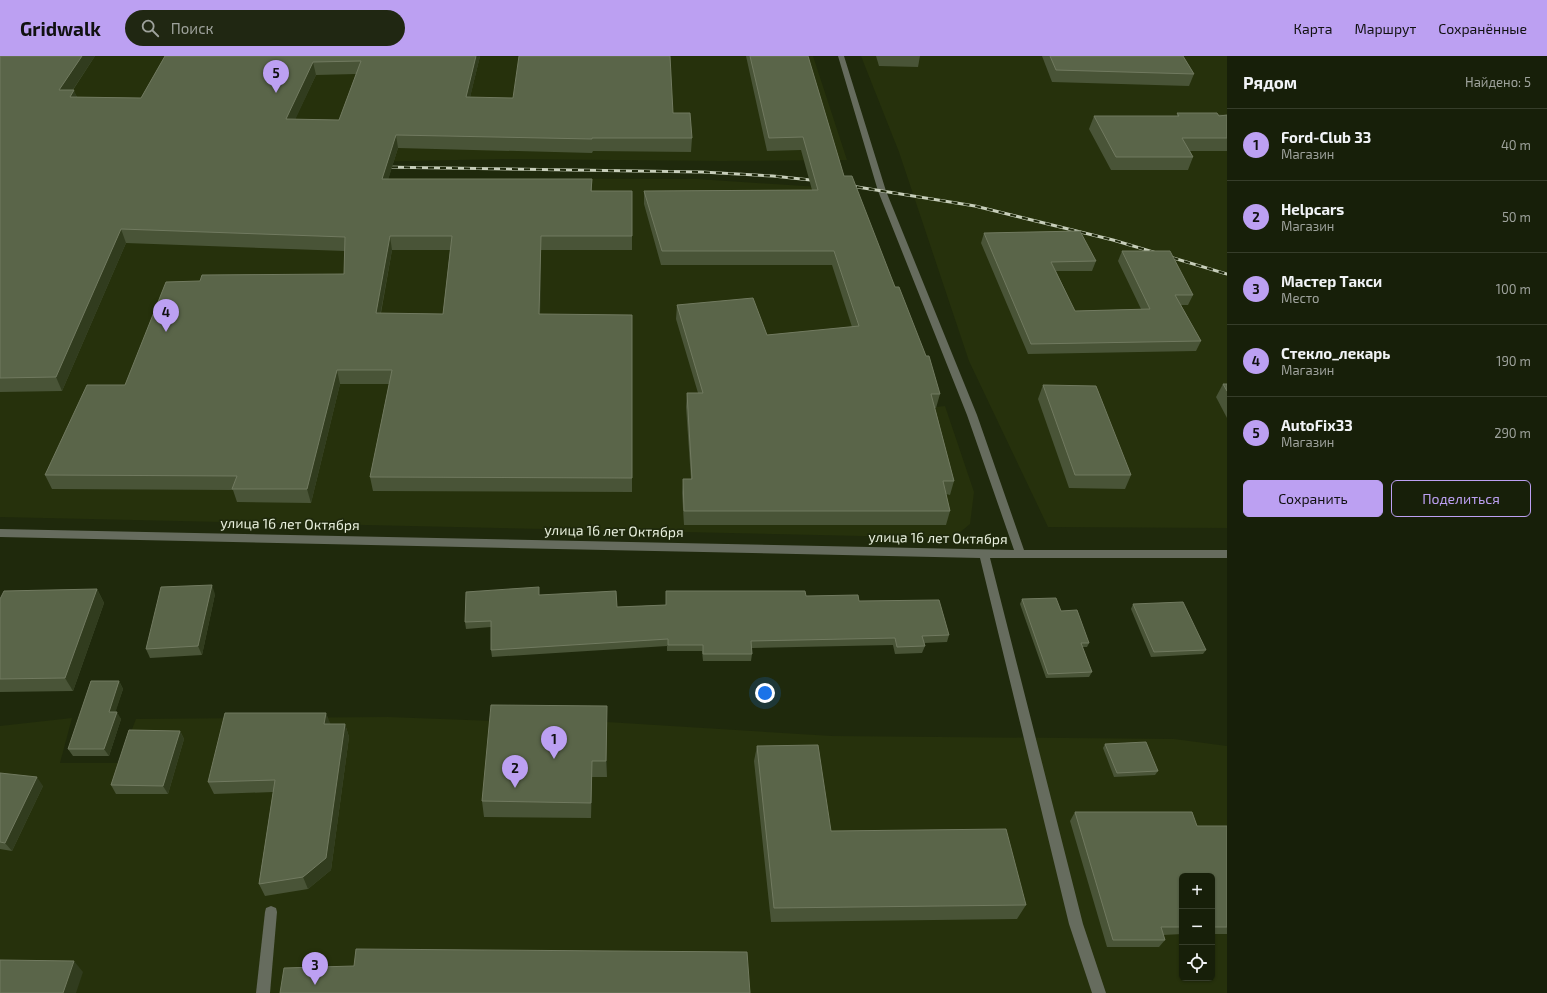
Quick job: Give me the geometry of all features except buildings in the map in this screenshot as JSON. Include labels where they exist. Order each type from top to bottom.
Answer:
[{"type":"street","points":[[841,56],[882,191],[972,415],[1020,554]]},
{"type":"street","name":"улица 16 лет Октября","points":[[0,533],[385,540],[984,554],[1227,554]]},
{"type":"street","points":[[984,554],[1076,924],[1100,993]]},
{"type":"street","points":[[263,993],[270,912]]},
{"type":"shaded area","points":[[0,56],[813,56],[847,160],[721,161],[505,159],[315,163],[0,161]]},
{"type":"shaded area","points":[[861,56],[1227,56],[1227,528],[1048,527],[969,361],[899,152]]},
{"type":"shaded area","points":[[0,177],[697,179],[850,189],[936,407],[945,406],[974,492],[970,524],[953,538],[0,517]]},
{"type":"shaded area","points":[[388,717],[494,721],[607,722],[832,736],[1174,739],[1227,746],[1227,993],[0,993],[0,726],[72,718],[60,763],[119,763],[136,719]]},
{"type":"railway","points":[[380,167],[702,172],[773,176],[820,181]]},
{"type":"railway","points":[[845,185],[975,206],[1113,240],[1227,274]]},
{"type":"place","name":"AutoFix33","points":[[276,93]]},
{"type":"place","name":"Стекло_лекарь","points":[[166,332]]},
{"type":"place","name":"Ford-Club 33","points":[[554,759]]},
{"type":"place","name":"Helpcars","points":[[515,788]]},
{"type":"place","name":"Мастер Такси","points":[[315,985]]}]
